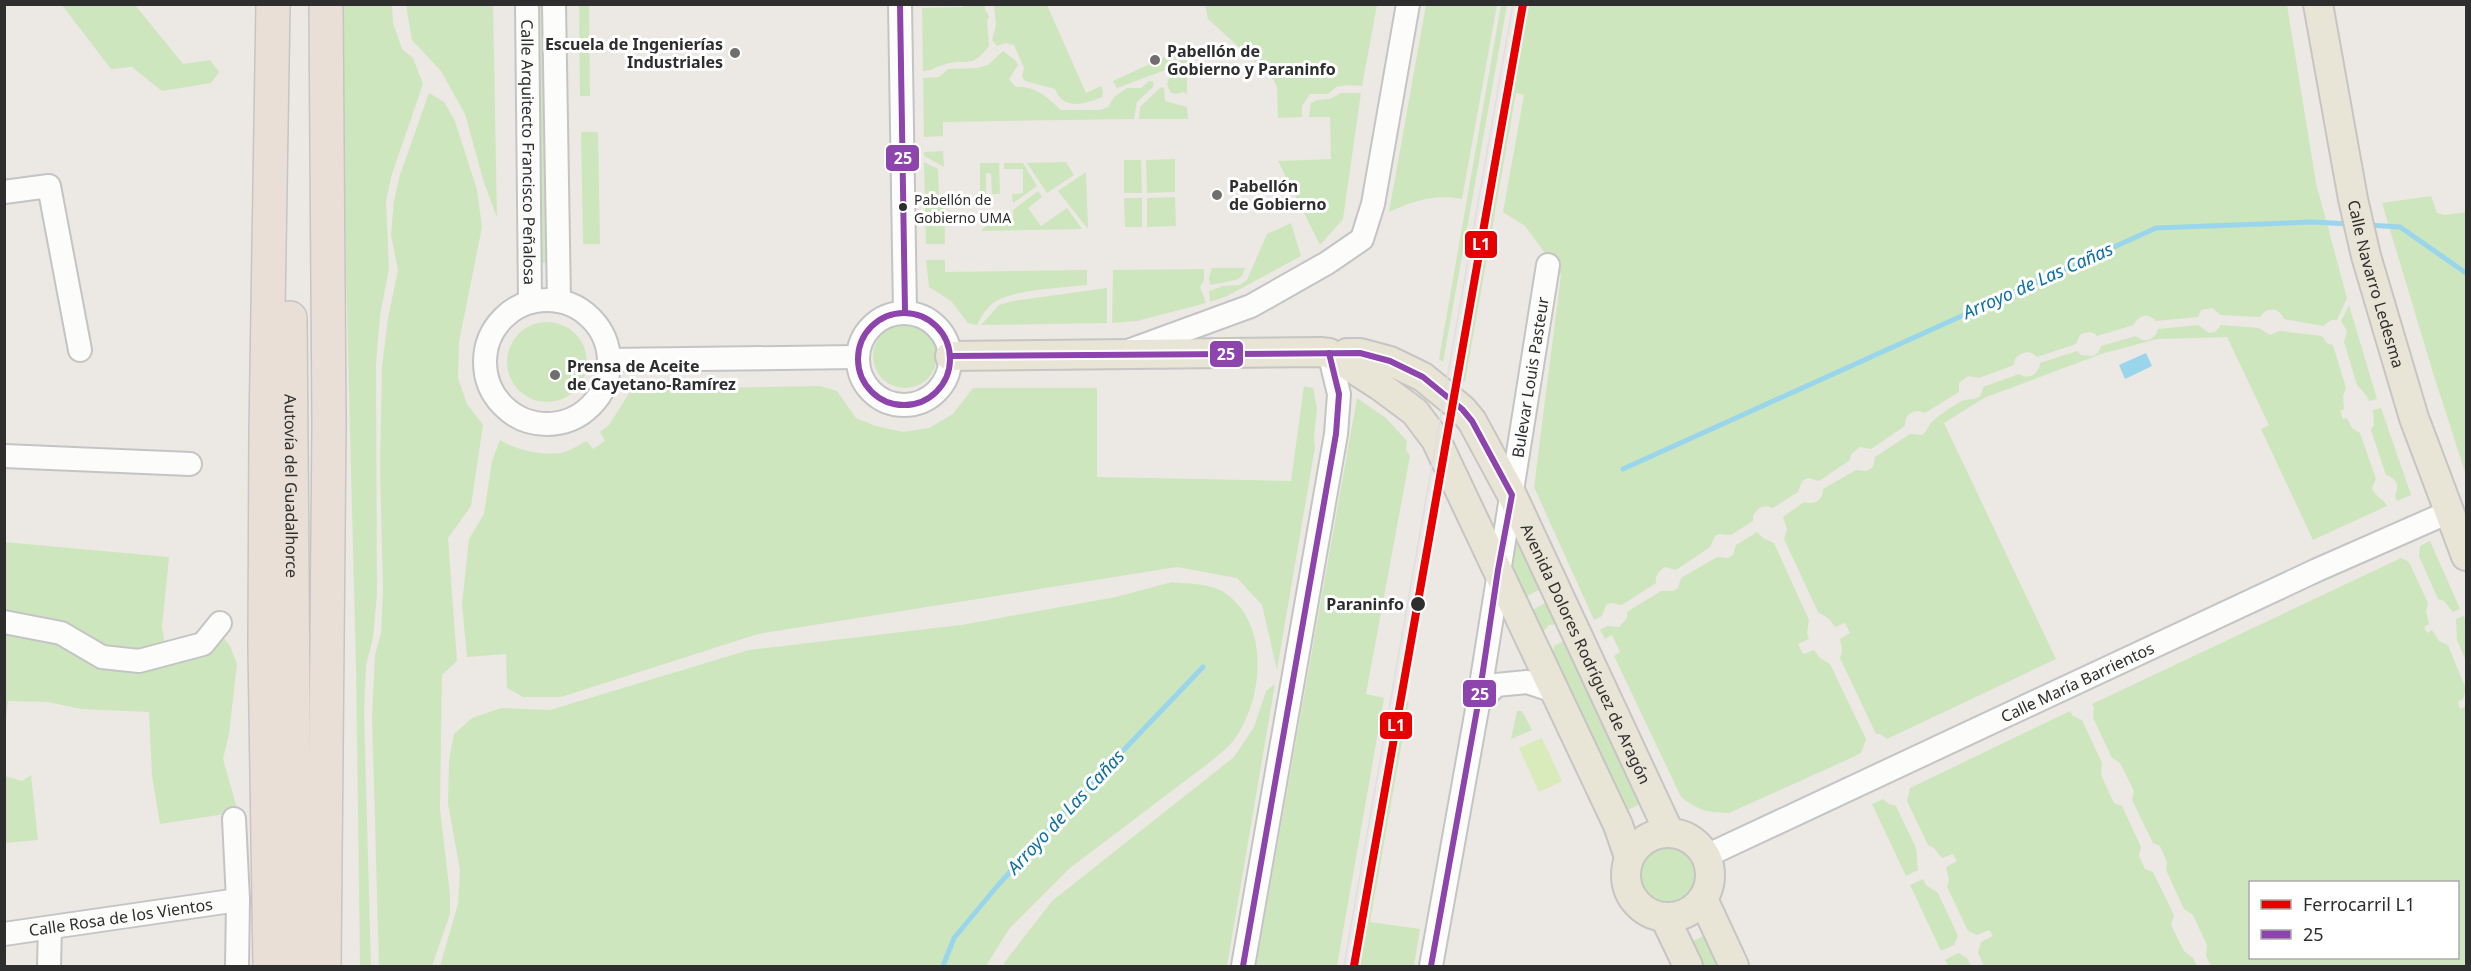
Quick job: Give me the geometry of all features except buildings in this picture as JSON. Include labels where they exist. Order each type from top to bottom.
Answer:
[{"type":"highway","points":[[270,966],[265,646],[273,4]]},
{"type":"highway","name":"Autovía del Guadalhorce","points":[[285,4],[292,528],[294,966]]},
{"type":"highway","name":"Autovía del Guadalhorce","points":[[324,966],[329,459],[326,4]]},
{"type":"highway","points":[[329,459],[342,966]]},
{"type":"main road","name":"Calle Navarro Ledesma","points":[[2318,4],[2353,200],[2366,256],[2414,418],[2466,556]]},
{"type":"main road","points":[[1338,353],[1415,412],[1429,431],[1452,472],[1557,692],[1618,825],[1629,857]]},
{"type":"main road","name":"Avenida Dolores Rodríguez de Aragón","points":[[950,356],[1360,353],[1390,361],[1423,377],[1473,421],[1512,495],[1669,832]]},
{"type":"main road","points":[[1669,832],[1686,836],[1699,845],[1706,856],[1710,875],[1709,885],[1703,898],[1684,914],[1665,918],[1651,914],[1639,905],[1629,891],[1625,875],[1629,857],[1639,844],[1655,834],[1669,832]]},
{"type":"main road","points":[[1703,898],[1734,966]]},
{"type":"main road","points":[[1665,918],[1688,966]]},
{"type":"street","name":"Calle Arquitecto Francisco Peñalosa","points":[[527,4],[530,302]]},
{"type":"street","name":"Calle Arquitecto Francisco Peñalosa","points":[[554,4],[559,301]]},
{"type":"street","points":[[900,4],[905,312]]},
{"type":"street","points":[[1119,354],[1251,306],[1327,263],[1362,239],[1373,204],[1408,4]]},
{"type":"street","points":[[4,192],[49,186],[80,350]]},
{"type":"street","name":"Bulevar Louis Pasteur","points":[[1431,966],[1478,704],[1548,265]]},
{"type":"street","points":[[559,301],[575,307],[590,317],[601,331],[609,360],[604,386],[593,403],[576,416],[557,423],[536,423],[516,416],[500,403],[489,385],[485,365],[487,344],[496,325],[511,311],[530,302],[559,301]]},
{"type":"street","points":[[905,312],[922,315],[936,325],[946,339],[950,356],[949,371],[942,385],[932,396],[919,403],[905,405],[883,400],[866,387],[859,373],[857,357],[859,344],[877,320],[890,314],[905,312]]},
{"type":"street","points":[[1243,966],[1336,434],[1340,394],[1338,353]]},
{"type":"street","points":[[609,360],[857,357]]},
{"type":"street","points":[[4,456],[190,464]]},
{"type":"street","name":"Calle María Barrientos","points":[[1706,856],[2369,546],[2449,512]]},
{"type":"street","points":[[4,622],[61,633],[102,657],[139,661],[203,644],[220,623]]},
{"type":"street","points":[[1478,704],[1496,685],[1527,682],[1557,692]]},
{"type":"street","points":[[234,819],[238,900],[237,966]]},
{"type":"street","name":"Calle Rosa de los Vientos","points":[[4,934],[238,900]]},
{"type":"street","points":[[49,966],[50,928]]},
{"type":"green space","points":[[62,5],[135,5],[183,64],[210,60],[219,72],[211,83],[162,91],[132,67],[111,69]]},
{"type":"green space","points":[[342,5],[392,5],[393,23],[402,49],[413,58],[423,84],[391,177],[386,201],[389,268],[380,316],[376,365],[377,594],[373,638],[366,665],[364,713],[371,966],[360,966]]},
{"type":"green space","points":[[406,5],[493,5],[497,218],[483,179],[465,114],[441,71],[412,40]]},
{"type":"green space","points":[[536,5],[545,5],[549,263],[540,263]]},
{"type":"green space","points":[[579,5],[589,5],[590,96],[580,96]]},
{"type":"green space","points":[[963,5],[985,5],[989,16],[987,21],[989,46],[973,61],[953,62],[923,71],[922,8],[963,7]]},
{"type":"green space","points":[[994,5],[1047,5],[1086,93],[1101,86],[1102,97],[1089,102],[1069,103],[1063,101],[1055,89],[1025,81],[1022,76],[1024,68],[1014,45],[1006,43],[997,46],[992,40],[996,25]]},
{"type":"green space","points":[[1205,5],[1377,5],[1362,86],[1347,85],[1336,87],[1328,94],[1310,94],[1302,106],[1302,117],[1278,118],[1277,87],[1272,77],[1208,19]]},
{"type":"green space","points":[[1426,5],[1497,5],[1462,199],[1443,197],[1425,199],[1389,212]]},
{"type":"green space","points":[[1501,5],[1507,5],[1443,362],[1439,359]]},
{"type":"green space","points":[[1527,5],[2287,5],[2316,183],[2347,298],[2337,320],[2331,320],[2323,326],[2284,319],[2280,313],[2273,310],[2267,310],[2260,317],[2221,315],[2212,308],[2201,310],[2198,317],[2156,321],[2150,316],[2143,316],[2134,325],[2097,336],[2091,332],[2084,333],[2080,335],[2076,344],[2037,357],[2029,352],[2023,353],[2015,359],[2014,365],[1979,378],[1968,376],[1959,383],[1959,392],[1925,413],[1917,411],[1910,413],[1906,418],[1905,426],[1871,449],[1860,447],[1851,454],[1850,460],[1819,481],[1808,478],[1802,481],[1798,492],[1773,508],[1764,506],[1759,508],[1753,516],[1753,521],[1731,535],[1715,536],[1710,547],[1676,570],[1665,567],[1658,574],[1656,583],[1622,605],[1611,603],[1606,605],[1602,616],[1594,620],[1534,487],[1561,275],[1525,226],[1503,212],[1524,95],[1516,93],[1465,382],[1461,379]]},
{"type":"green space","points":[[1187,47],[1187,95],[1184,92],[1171,93],[1167,84],[1171,68],[1117,88],[1113,81]]},
{"type":"green space","points":[[1003,51],[1018,65],[1009,79],[1016,87],[1035,90],[1061,110],[1100,110],[1108,107],[1114,97],[1127,88],[1141,88],[1149,81],[1154,82],[1153,87],[1137,102],[1134,119],[943,122],[943,136],[924,137],[923,78],[939,77],[948,69],[977,68],[988,65]]},
{"type":"green space","points":[[1161,87],[1164,88],[1165,101],[1187,107],[1188,119],[1139,119],[1140,107]]},
{"type":"green space","points":[[429,93],[444,102],[455,121],[477,190],[482,227],[459,342],[458,378],[467,404],[483,425],[471,506],[448,538],[457,661],[442,675],[440,809],[450,895],[450,914],[432,966],[379,966],[372,715],[375,655],[381,633],[383,591],[380,468],[382,367],[388,318],[398,270],[391,235],[394,200],[400,175]]},
{"type":"green space","points":[[1341,93],[1361,93],[1343,219],[1320,245],[1278,161],[1331,159],[1330,117],[1309,117],[1311,103],[1330,99]]},
{"type":"green space","points":[[581,132],[598,132],[600,244],[583,244]]},
{"type":"green space","points":[[943,151],[944,167],[924,156],[924,152]]},
{"type":"green space","points":[[1175,159],[1175,192],[1147,193],[1146,160]]},
{"type":"green space","points":[[1124,160],[1141,160],[1142,193],[1124,193]]},
{"type":"green space","points":[[924,162],[938,169],[939,196],[944,196],[945,244],[926,244]]},
{"type":"green space","points":[[1066,162],[1074,175],[1047,193],[1027,163]]},
{"type":"green space","points":[[980,163],[999,163],[1000,194],[992,194],[991,174],[986,173],[986,194],[980,194]]},
{"type":"green space","points":[[1004,163],[1023,163],[1037,186],[1013,203],[1012,194],[1023,193],[1023,169],[1004,169]]},
{"type":"green space","points":[[1086,172],[1088,229],[1058,191]]},
{"type":"green space","points":[[1038,191],[1042,197],[1028,208],[1041,226],[1067,208],[1082,229],[981,231],[987,225],[1013,225],[1013,210]]},
{"type":"green space","points":[[2431,196],[2437,213],[2445,215],[2466,212],[2466,475],[2382,203]]},
{"type":"green space","points":[[1175,197],[1176,226],[1147,227],[1147,198]]},
{"type":"green space","points":[[1124,198],[1142,198],[1142,227],[1125,227]]},
{"type":"green space","points":[[1291,223],[1301,256],[1227,296],[1210,302],[1209,291],[1223,286],[1239,285],[1247,280],[1267,234]]},
{"type":"green space","points":[[926,260],[945,260],[945,272],[1087,270],[1087,285],[1008,296],[991,305],[977,325],[968,323],[951,301],[929,287]]},
{"type":"green space","points":[[1212,268],[1245,268],[1242,276],[1236,280],[1210,285],[1209,278]]},
{"type":"green space","points":[[1204,269],[1204,280],[1200,287],[1206,303],[1137,321],[1112,323],[1113,270]]},
{"type":"green space","points":[[1107,288],[1107,323],[981,325],[999,305]]},
{"type":"green space","points":[[2349,305],[2377,399],[2369,401],[2357,385],[2344,342],[2347,331],[2341,321]]},
{"type":"green space","points":[[539,322],[555,322],[569,328],[581,340],[587,354],[587,370],[581,384],[569,396],[555,402],[539,402],[525,396],[513,384],[507,370],[507,354],[513,340],[525,328]]},
{"type":"green space","points":[[899,324],[911,324],[928,333],[935,344],[937,356],[935,368],[928,379],[911,388],[899,388],[887,383],[878,374],[873,362],[873,350],[878,338],[887,329]]},
{"type":"green space","points":[[2198,325],[2209,333],[2215,332],[2221,325],[2259,328],[2270,335],[2280,331],[2322,336],[2327,343],[2333,345],[2346,388],[2343,396],[2344,409],[2340,411],[2343,419],[2347,418],[2352,428],[2360,433],[2376,479],[2372,488],[2387,506],[2313,540],[2261,429],[2269,425],[2227,337],[2157,339],[2101,354],[1984,398],[1944,423],[2056,659],[1887,739],[1876,734],[1840,658],[1842,650],[1840,639],[1850,633],[1845,623],[1835,627],[1829,619],[1818,612],[1784,539],[1787,529],[1783,517],[1804,502],[1817,501],[1823,489],[1856,470],[1867,471],[1873,467],[1875,457],[1910,434],[1922,435],[1932,422],[1950,408],[1962,401],[1978,397],[1983,387],[2019,374],[2032,375],[2038,371],[2040,363],[2077,351],[2081,355],[2093,356],[2098,353],[2101,346],[2136,336],[2149,340],[2155,336],[2158,329]]},
{"type":"green space","points":[[820,386],[837,391],[856,418],[876,426],[903,432],[929,428],[953,414],[973,388],[1097,388],[1097,477],[1291,481],[1304,386],[1313,388],[1317,408],[1315,447],[1277,670],[1262,605],[1237,578],[1177,567],[758,634],[561,697],[523,697],[507,688],[506,654],[467,657],[462,604],[469,539],[484,514],[492,461],[500,440],[521,449],[546,454],[564,452],[587,441],[593,449],[605,441],[600,432],[609,425],[632,389]]},
{"type":"green space","points":[[1357,398],[1386,418],[1407,441],[1406,450],[1410,456],[1366,694],[1384,698],[1337,966],[1256,966]]},
{"type":"green space","points":[[2381,408],[2411,495],[2397,501],[2396,483],[2393,478],[2386,475],[2371,430],[2374,425],[2373,410]]},
{"type":"green space","points":[[1757,532],[1774,543],[1809,620],[1807,633],[1809,639],[1798,644],[1803,654],[1814,650],[1820,658],[1830,664],[1866,739],[1861,753],[1851,758],[1729,813],[1715,812],[1698,808],[1681,797],[1614,656],[1620,652],[1612,635],[1605,639],[1600,630],[1607,626],[1619,627],[1627,618],[1627,612],[1661,591],[1673,591],[1678,588],[1681,578],[1717,557],[1728,558],[1733,555],[1736,545]]},
{"type":"green space","points":[[2430,541],[2460,609],[2453,612],[2444,601],[2438,599],[2419,556],[2420,546]]},
{"type":"green space","points":[[4,542],[169,557],[162,627],[165,645],[222,636],[230,646],[237,664],[229,734],[223,759],[238,812],[160,824],[152,776],[149,712],[81,709],[48,702],[8,701],[5,728]]},
{"type":"green space","points":[[1523,545],[1545,587],[1523,598],[1509,568],[1513,546]]},
{"type":"green space","points":[[2401,558],[2409,562],[2428,603],[2426,611],[2429,624],[2424,627],[2427,633],[2432,630],[2439,641],[2448,645],[2466,689],[2463,699],[2458,702],[2460,709],[2466,706],[2466,966],[2211,966],[2206,956],[2207,945],[2193,915],[2184,909],[2166,870],[2167,862],[2160,846],[2153,843],[2132,800],[2134,791],[2120,763],[2112,758],[2093,718],[2092,704]]},
{"type":"green space","points":[[1172,582],[1204,585],[1222,591],[1238,604],[1249,621],[1258,661],[1252,704],[1244,723],[1232,743],[1214,759],[1070,868],[1009,929],[986,966],[440,966],[458,904],[460,870],[448,804],[449,760],[454,734],[472,718],[501,708],[550,710],[749,650],[961,625],[1116,597]]},
{"type":"green space","points":[[1551,600],[1563,624],[1549,625],[1541,635],[1530,611]]},
{"type":"green space","points":[[2464,616],[2466,661],[2457,640],[2456,619]]},
{"type":"green space","points":[[1564,641],[1569,642],[1646,801],[1624,812],[1551,657],[1554,646]]},
{"type":"green space","points":[[1275,684],[1227,966],[1004,966],[1052,901],[1234,757],[1254,727],[1266,691]]},
{"type":"green space","points":[[1404,700],[1409,702],[1370,922],[1420,929],[1414,966],[1357,966]]},
{"type":"green space","points":[[1517,711],[1522,711],[1532,730],[1511,739]]},
{"type":"green space","points":[[2070,711],[2073,716],[2082,720],[2102,763],[2101,775],[2114,803],[2122,806],[2141,847],[2139,856],[2145,869],[2153,872],[2174,915],[2171,925],[2184,951],[2193,958],[2197,966],[1984,966],[1978,953],[1981,942],[1993,936],[1989,930],[1977,935],[1968,931],[1947,887],[1949,880],[1946,867],[1957,861],[1953,854],[1942,858],[1934,848],[1928,845],[1907,801],[1910,788]]},
{"type":"green space","points":[[1542,738],[1562,781],[1539,792],[1519,748]]},
{"type":"green space","points":[[31,775],[38,840],[5,843],[5,776],[22,781]]},
{"type":"green space","points":[[1883,799],[1896,806],[1916,848],[1918,870],[1906,876],[1872,804]]},
{"type":"green space","points":[[1659,843],[1671,843],[1687,852],[1694,862],[1696,874],[1694,886],[1687,896],[1671,905],[1659,905],[1648,900],[1639,891],[1634,880],[1634,868],[1639,857],[1648,848]]},
{"type":"green space","points":[[1923,879],[1926,885],[1938,893],[1958,936],[1954,945],[1941,951],[1910,885]]},
{"type":"green space","points":[[1708,934],[1723,966],[1697,966],[1686,944]]},
{"type":"green space","points":[[1958,953],[1967,958],[1971,966],[1948,966],[1945,960]]},
{"type":"water","points":[[2146,353],[2152,366],[2125,379],[2119,365]]},
{"type":"waterway","name":"Arroyo de Las Cañas","points":[[1623,469],[2156,228],[2312,222],[2350,224]]},
{"type":"waterway","name":"Arroyo de Las Cañas","points":[[2368,225],[2400,227],[2466,273]]},
{"type":"waterway","name":"Arroyo de Las Cañas","points":[[943,966],[954,938],[999,884],[1203,667]]},
{"type":"tram line","points":[[1344,966],[1513,4]]},
{"type":"rail line","name":"L1","points":[[1354,966],[1523,4]]},
{"type":"transit line","name":"25","points":[[900,4],[905,312]]},
{"type":"transit line","name":"25","points":[[904,313],[922,316],[937,326],[947,341],[950,359],[947,377],[937,392],[922,402],[904,405],[886,402],[871,392],[861,377],[858,359],[861,341],[871,326],[886,316],[904,313]]},
{"type":"transit line","name":"25","points":[[1243,966],[1336,434],[1339,394],[1329,353]]},
{"type":"transit line","name":"25","points":[[950,356],[1360,353],[1390,361],[1423,377],[1462,409],[1472,421],[1512,495],[1478,704],[1431,966]]},
{"type":"place","name":"Escuela de Ingenierías Industriales","points":[[735,53]]},
{"type":"place","name":"Pabellón de Gobierno y Paraninfo","points":[[1155,60]]},
{"type":"place","name":"Pabellón de Gobierno","points":[[1217,195]]},
{"type":"place","name":"Pabellón de Gobierno UMA","points":[[903,207]]},
{"type":"place","name":"Prensa de Aceite de Cayetano-Ramírez","points":[[555,375]]},
{"type":"place","name":"Paraninfo","points":[[1418,604]]}]
